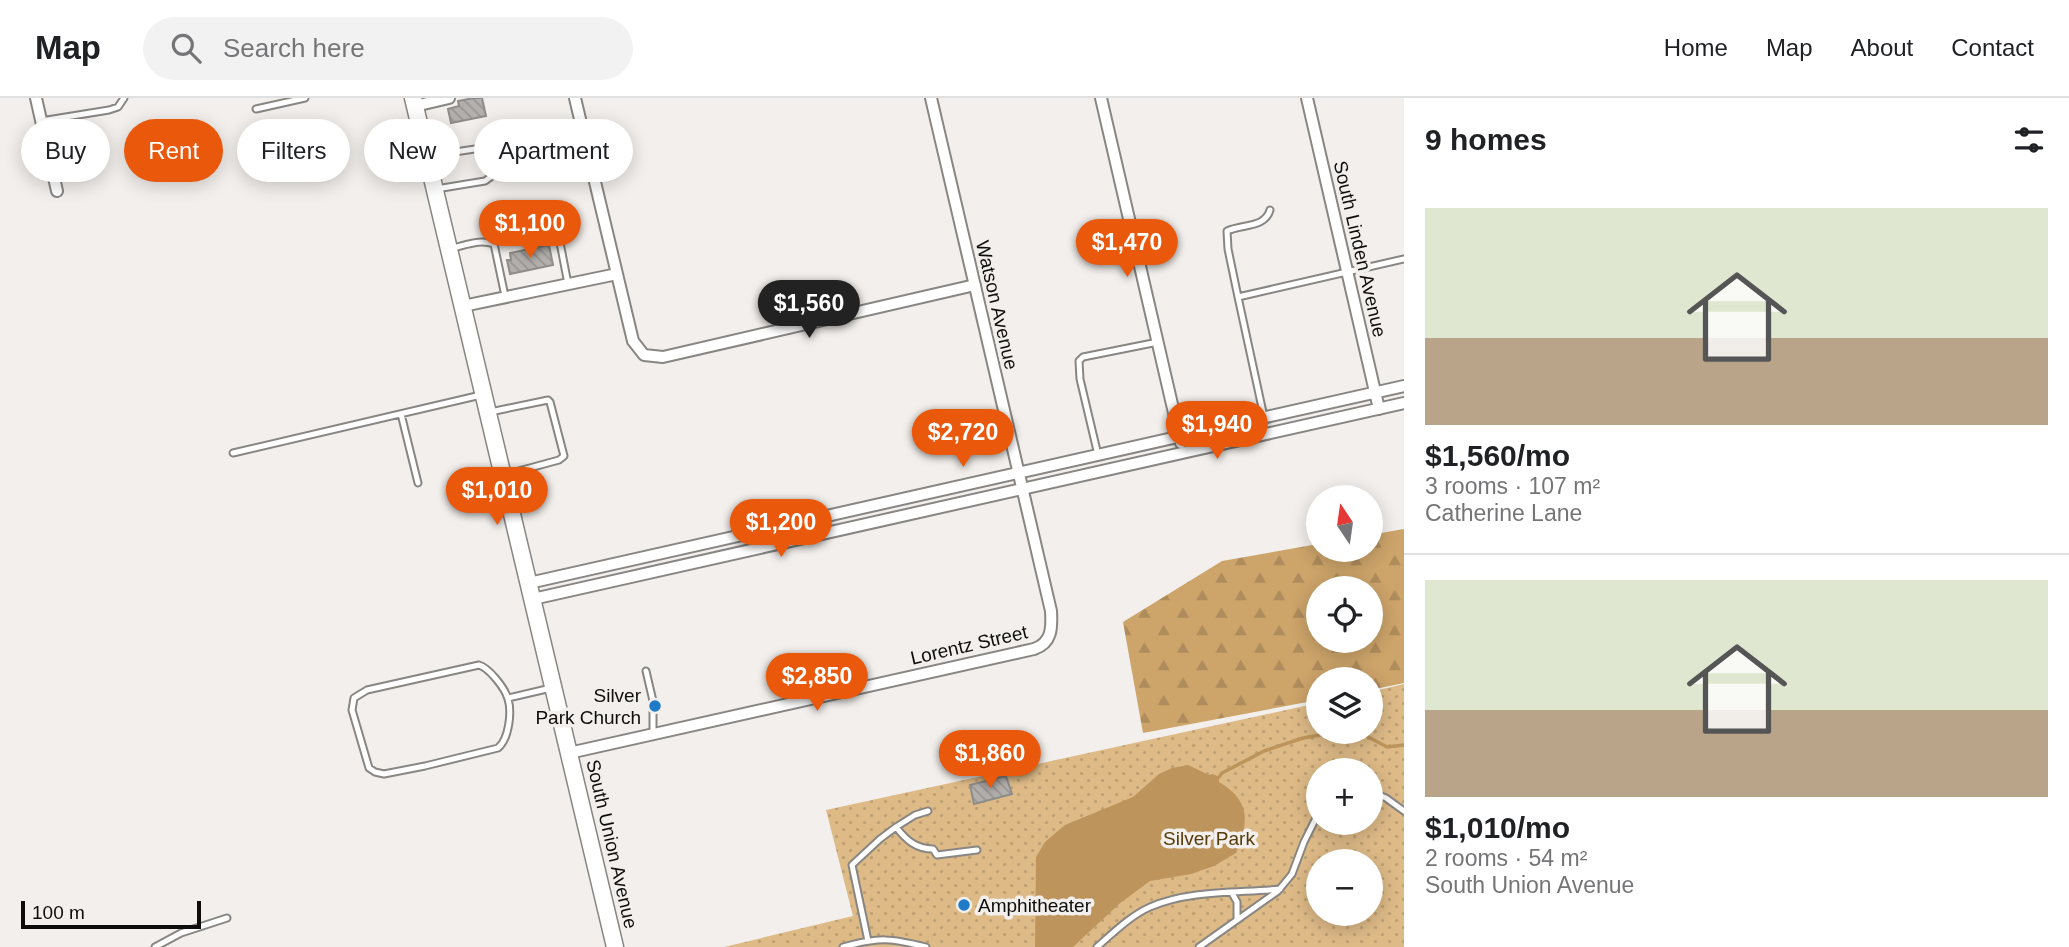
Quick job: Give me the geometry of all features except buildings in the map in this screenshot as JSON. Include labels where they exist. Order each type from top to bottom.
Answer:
[{"type":"main road","name":"South Union Avenue","points":[[414,102],[418,119]]},
{"type":"main road","name":"South Union Avenue","points":[[434,182],[615,947]]},
{"type":"street","points":[[36,98],[41,119]]},
{"type":"street","points":[[414,102],[449,98]]},
{"type":"street","points":[[575,98],[580,119]]},
{"type":"street","name":"Watson Avenue","points":[[931,98],[1051,611],[1051,631],[1046,642]]},
{"type":"street","points":[[1101,98],[1183,452]]},
{"type":"street","name":"South Linden Avenue","points":[[1307,98],[1379,409]]},
{"type":"street","points":[[55,182],[57,191]]},
{"type":"street","points":[[595,182],[633,341],[643,355],[663,357],[975,285]]},
{"type":"street","points":[[463,306],[617,274]]},
{"type":"street","points":[[531,591],[640,558],[1404,386]]},
{"type":"street","points":[[531,591],[645,574],[1404,403]]},
{"type":"street","points":[[1264,418],[1268,433]]},
{"type":"street","points":[[1096,455],[1099,471]]},
{"type":"street","points":[[920,495],[924,510]]},
{"type":"street","points":[[828,516],[832,531]]},
{"type":"street","points":[[734,537],[738,553]]},
{"type":"street","points":[[640,558],[645,574]]},
{"type":"street","name":"Lorentz Street","points":[[569,753],[1034,649],[1046,642]]},
{"type":"lane","points":[[53,119],[109,110],[118,107],[124,98]]},
{"type":"lane","points":[[257,109],[305,98]]},
{"type":"lane","points":[[436,189],[479,182]]},
{"type":"lane","points":[[1264,418],[1226,236],[1227,231],[1237,227],[1263,222],[1268,218],[1270,210]]},
{"type":"lane","points":[[557,227],[568,284]]},
{"type":"lane","points":[[450,249],[476,243],[494,244],[506,297]]},
{"type":"lane","points":[[1238,297],[1404,259]]},
{"type":"lane","points":[[1096,455],[1080,379],[1079,361],[1157,341]]},
{"type":"lane","points":[[233,453],[485,394]]},
{"type":"lane","points":[[489,412],[548,400],[564,456],[504,475]]},
{"type":"lane","points":[[401,414],[418,483]]},
{"type":"lane","points":[[479,665],[487,668],[508,698],[507,736],[498,748],[384,774],[369,768],[352,710],[354,698],[367,690],[479,665]]},
{"type":"lane","points":[[646,671],[653,701],[653,734]]},
{"type":"lane","points":[[508,698],[554,688]]},
{"type":"lane","points":[[1383,796],[1404,811]]},
{"type":"lane","points":[[868,941],[852,865],[896,827],[915,815],[928,811]]},
{"type":"lane","points":[[896,827],[911,844],[933,849],[937,855],[977,850]]},
{"type":"lane","points":[[1199,947],[1280,889],[1292,874],[1308,835]]},
{"type":"lane","points":[[1097,947],[1148,908],[1171,900],[1280,889]]},
{"type":"lane","points":[[1232,893],[1237,902],[1237,921]]},
{"type":"lane","points":[[155,947],[181,933],[227,918]]},
{"type":"lane","points":[[843,947],[868,941],[895,939],[926,947]]},
{"type":"green space","points":[[1404,529],[1404,683],[1383,687],[1383,667],[1306,667],[1306,702],[1143,733],[1123,622],[1222,561],[1306,546],[1306,562],[1383,562],[1383,533]]},
{"type":"green space","name":"Silver Park","points":[[1404,684],[1404,947],[724,947],[853,916],[826,810],[1306,706],[1306,744],[1383,744],[1383,689]]},
{"type":"shaded area","points":[[1188,765],[1219,777],[1219,782],[1237,797],[1242,805],[1245,822],[1236,853],[1214,866],[1191,874],[1150,881],[1119,904],[1073,947],[1035,947],[1036,857],[1045,842],[1065,825],[1133,797],[1159,774]]},
{"type":"waterway","points":[[1219,777],[1264,751],[1303,738],[1326,734],[1359,732],[1387,747],[1404,745]]},
{"type":"place","name":"Silver Park Church","points":[[655,706]]},
{"type":"place","name":"Amphitheater","points":[[964,905]]}]
